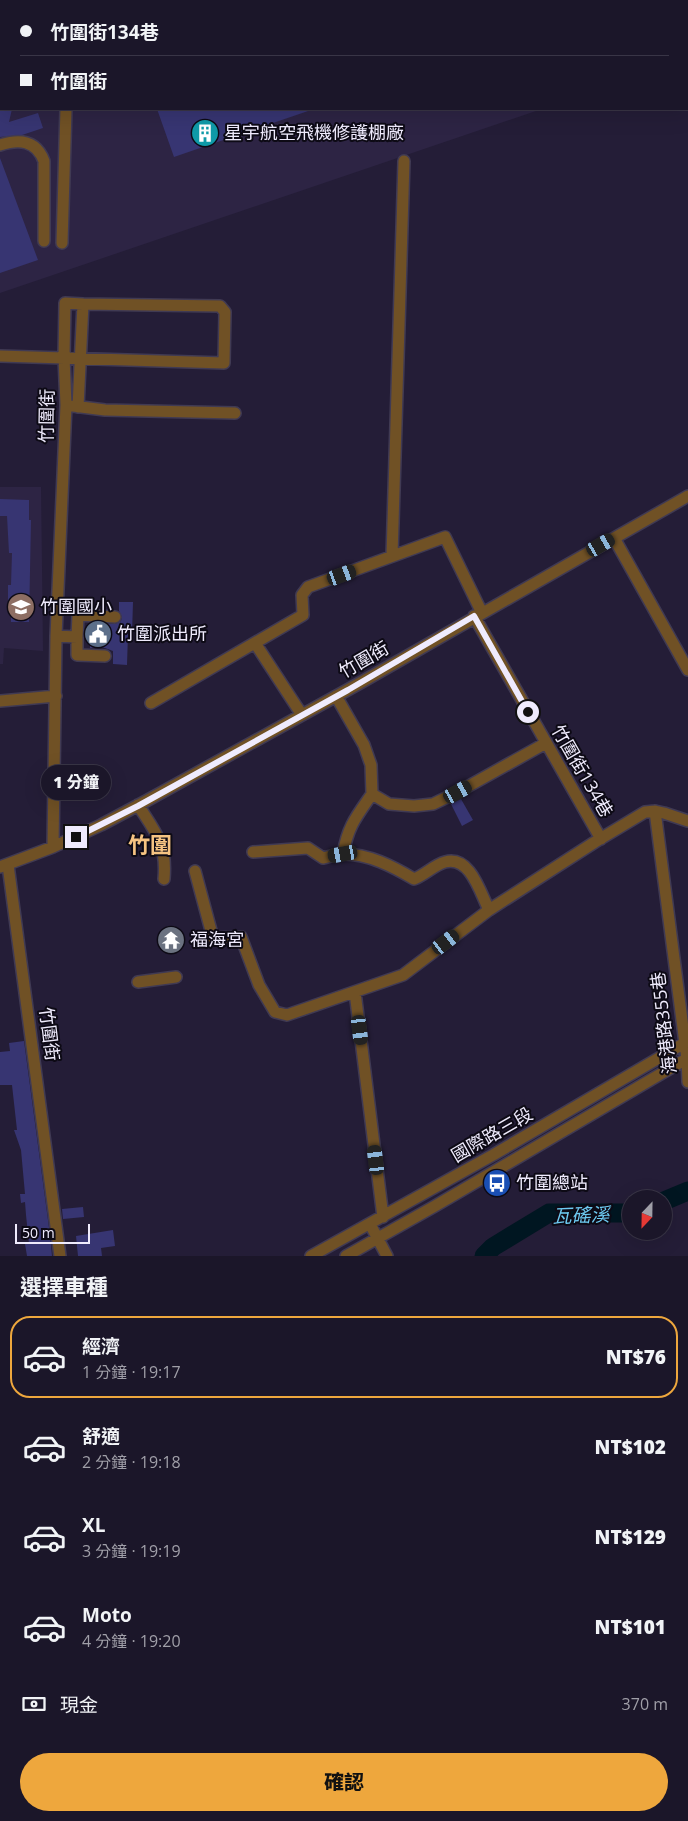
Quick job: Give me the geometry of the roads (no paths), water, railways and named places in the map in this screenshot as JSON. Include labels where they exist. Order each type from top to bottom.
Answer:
[{"type":"street","points":[[62,243],[66,110]]},
{"type":"street","points":[[0,145],[26,142],[35,146],[44,160],[44,241]]},
{"type":"street","points":[[152,702],[303,615],[302,595],[308,587],[392,556],[404,161]]},
{"type":"street","name":"竹圍街","points":[[53,847],[56,636],[66,405],[64,357],[65,303],[83,304]]},
{"type":"street","points":[[0,356],[81,357],[224,363],[225,312],[220,306],[83,304],[81,357],[78,407]]},
{"type":"street","points":[[66,405],[105,410],[235,413]]},
{"type":"street","name":"竹圍街","points":[[60,1256],[4,866],[53,847],[138,806],[688,496]]},
{"type":"street","name":"竹圍街134巷","points":[[392,556],[445,537],[478,615],[546,743],[601,839]]},
{"type":"street","points":[[614,538],[688,670]]},
{"type":"street","points":[[105,656],[77,655],[78,615],[115,617]]},
{"type":"street","points":[[56,636],[77,637]]},
{"type":"street","points":[[255,643],[302,715]]},
{"type":"street","points":[[0,701],[56,696]]},
{"type":"street","points":[[336,696],[364,745],[371,765],[372,794],[354,819],[347,834],[343,854]]},
{"type":"street","points":[[372,794],[389,804],[414,806],[433,804],[546,743]]},
{"type":"street","points":[[138,806],[162,844],[166,862],[164,879]]},
{"type":"street","points":[[195,871],[213,938],[241,937],[259,985],[275,1012],[287,1015],[403,975],[489,910],[645,812],[655,811],[688,820]]},
{"type":"street","name":"海港路355巷","points":[[655,811],[688,1058],[688,1082]]},
{"type":"street","points":[[253,852],[308,848],[323,858],[343,854],[388,864],[414,879],[421,877],[444,862],[458,861],[471,875],[489,910]]},
{"type":"street","points":[[138,982],[176,977]]},
{"type":"street","points":[[355,992],[383,1217]]},
{"type":"street","name":"國際路三段","points":[[311,1256],[493,1155],[686,1042]]},
{"type":"street","name":"國際路三段","points":[[353,1254],[688,1058]]},
{"type":"street","points":[[370,1224],[386,1256]]},
{"type":"street","points":[[346,1238],[353,1254]]},
{"type":"waterway","name":"瓦磘溪","points":[[672,1198],[688,1191]]},
{"type":"waterway","name":"瓦磘溪","points":[[484,1256],[493,1247],[549,1213],[622,1213]]},
{"type":"place","name":"星宇航空飛機修護棚廠","points":[[205,133]]},
{"type":"place","name":"竹圍國小","points":[[21,607]]},
{"type":"place","name":"竹圍派出所","points":[[98,634]]},
{"type":"place","name":"福海宮","points":[[171,940]]},
{"type":"place","name":"竹圍總站","points":[[497,1183]]},
{"type":"district","name":"竹圍","points":[[150,845]]}]
